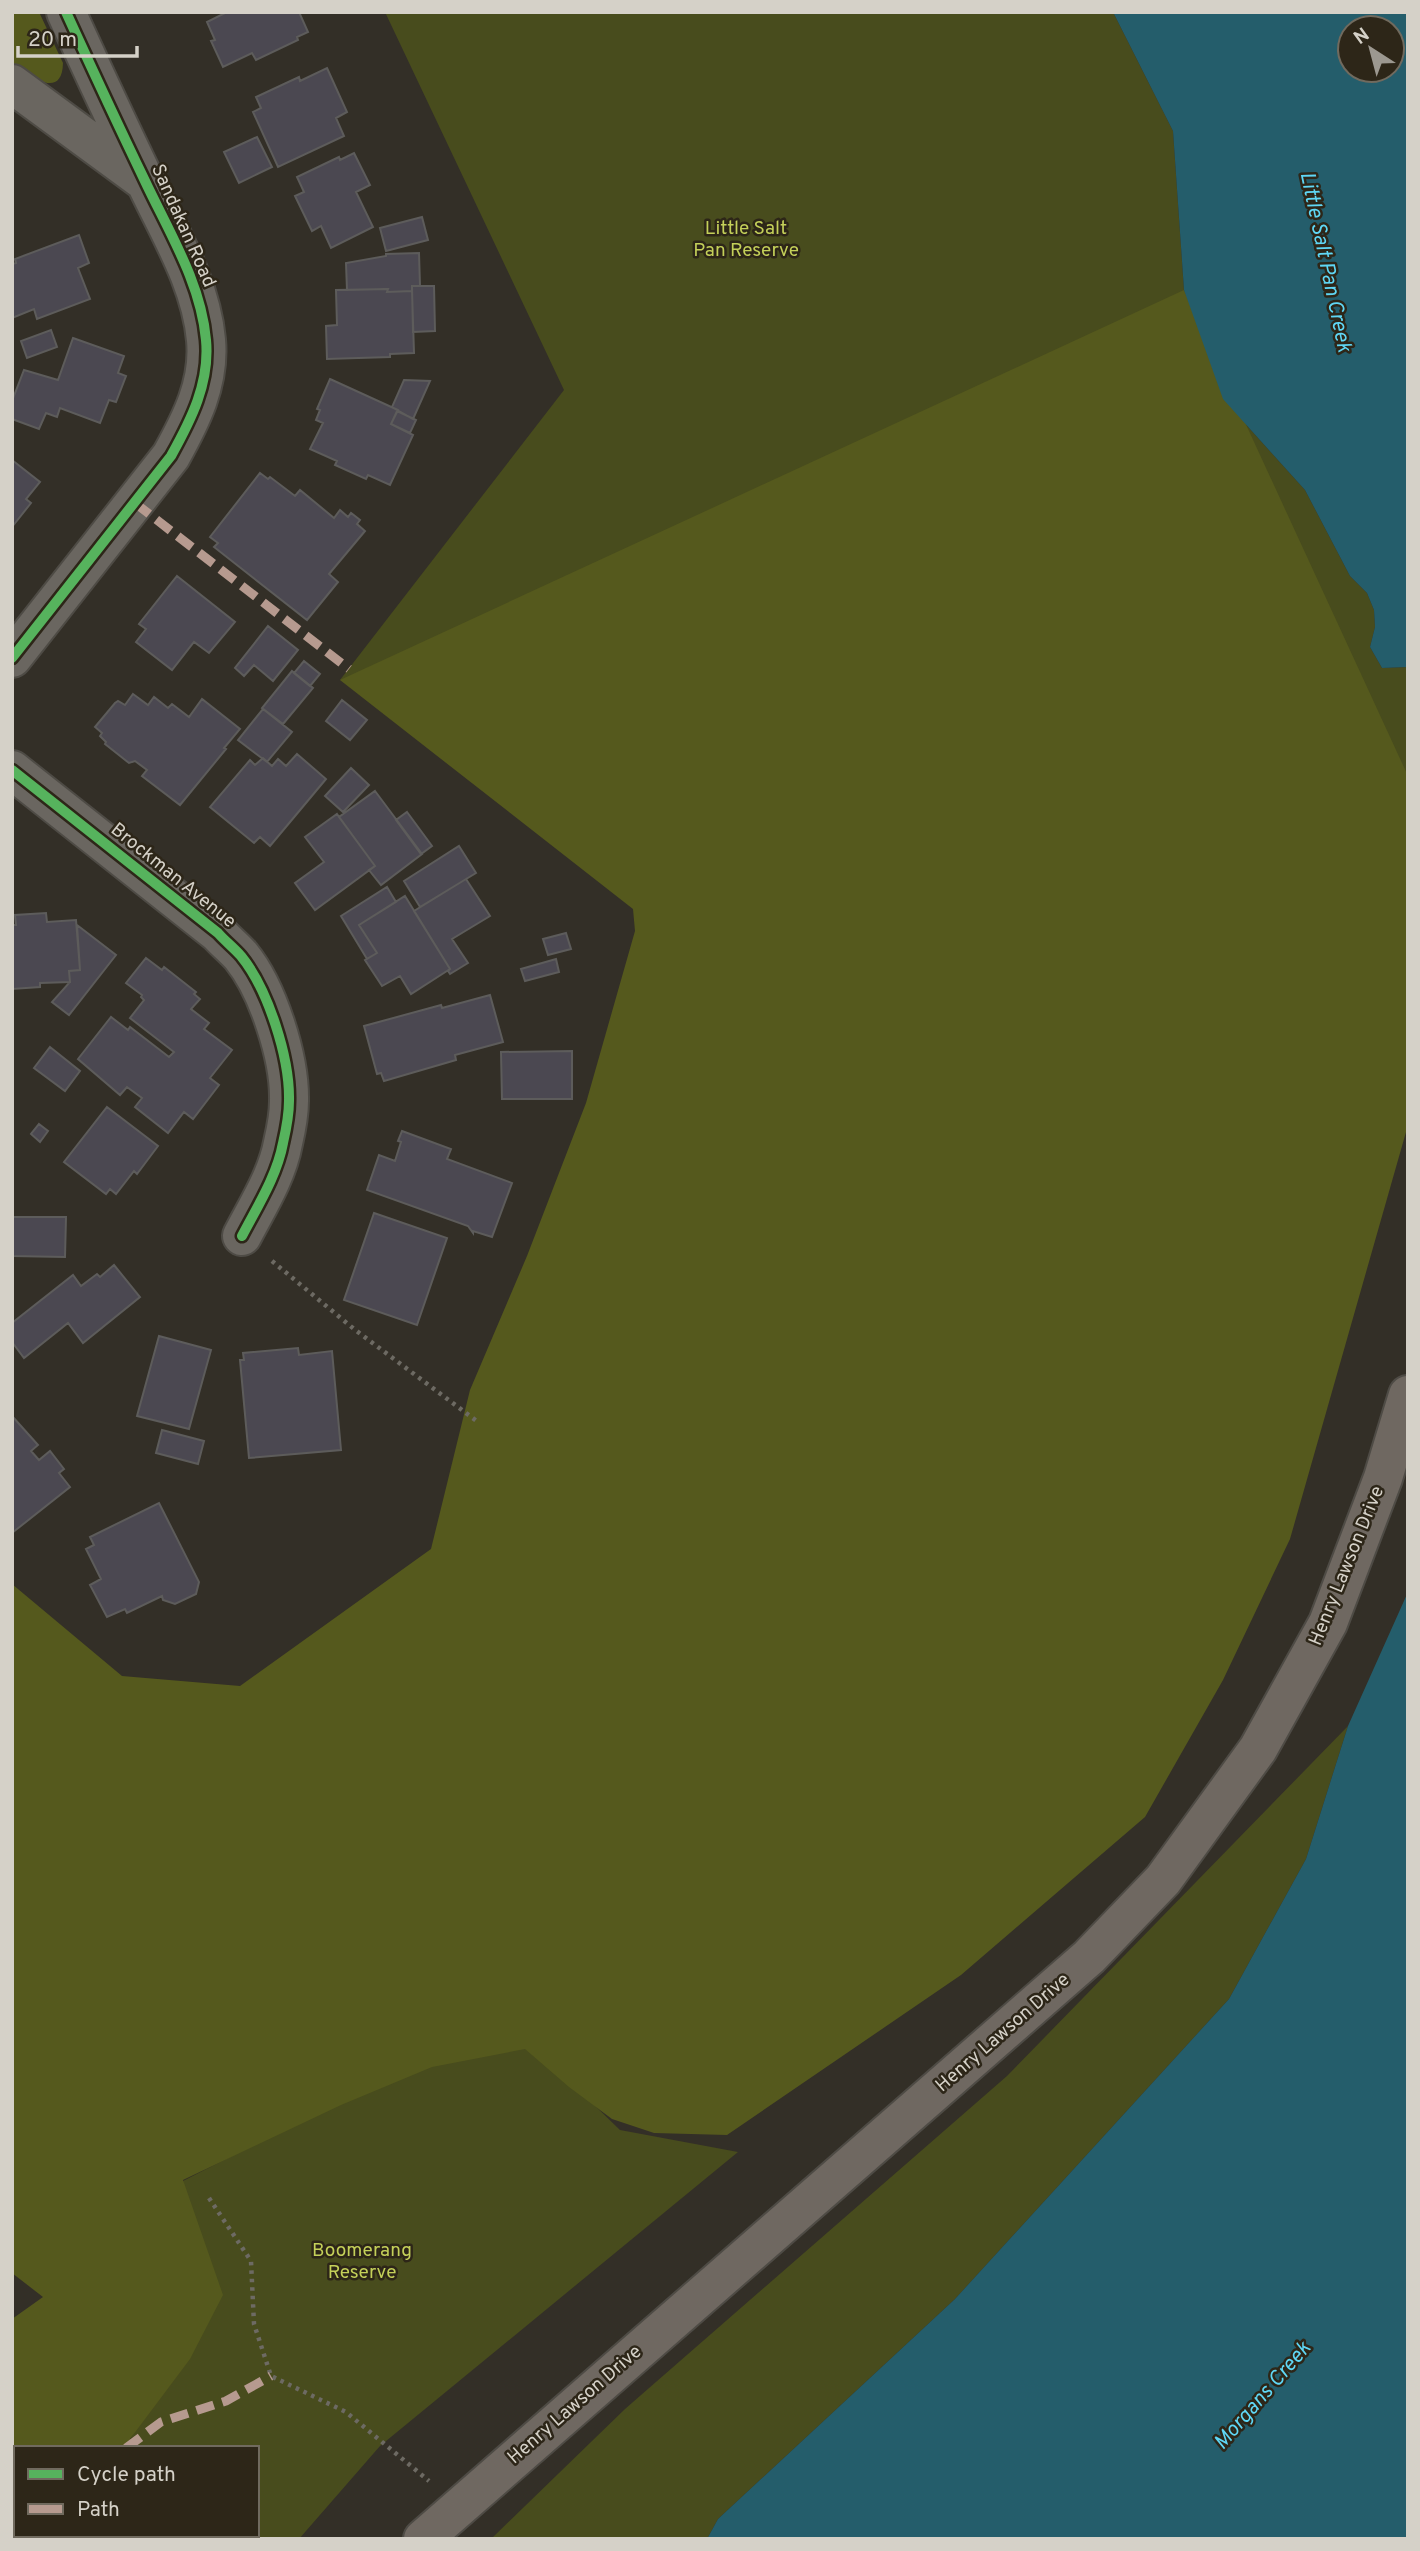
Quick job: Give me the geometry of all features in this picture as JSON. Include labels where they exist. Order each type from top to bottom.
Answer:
[{"type":"main road","name":"Henry Lawson Drive","points":[[423,2539],[1090,1957],[1163,1880],[1258,1749],[1328,1623],[1383,1478],[1408,1395]]},
{"type":"street","name":"Sandakan Road","points":[[12,658],[171,456],[192,418],[204,381],[206,340],[196,295],[178,248],[66,12]]},
{"type":"street","name":"Sandakan Road","points":[[12,84],[145,182]]},
{"type":"street","name":"Brockman Avenue","points":[[12,770],[218,933],[240,955],[257,980],[279,1041],[289,1101],[283,1145],[267,1188],[242,1236]]},
{"type":"path","points":[[242,1236],[354,1329],[457,1409],[478,1422]]},
{"type":"path","points":[[209,2198],[251,2261],[254,2324],[271,2376],[346,2412],[458,2507]]},
{"type":"green space","points":[[12,12],[39,12],[63,63],[57,81],[43,82],[12,63]]},
{"type":"green space","name":"Little Salt Pan Reserve","points":[[385,12],[1113,12],[1173,131],[1184,290],[1223,399],[1305,490],[1350,576],[1367,593],[1374,610],[1375,627],[1370,647],[1382,668],[1408,667],[1408,818],[340,680],[564,390]]},
{"type":"green space","points":[[1184,290],[1408,776],[1408,1125],[1290,1539],[1223,1680],[1145,1817],[961,1975],[727,2135],[654,2133],[612,2119],[525,2049],[432,2067],[341,2105],[183,2180],[223,2295],[190,2359],[130,2439],[135,2446],[14,2446],[14,2537],[199,2539],[12,2539],[12,2319],[43,2297],[12,2273],[12,1584],[122,1676],[240,1686],[431,1549],[470,1390],[527,1256],[586,1103],[635,931],[633,909],[340,680]]},
{"type":"green space","points":[[1348,1726],[1306,1859],[1229,1999],[955,2299],[718,2519],[707,2539],[491,2539],[625,2409],[1007,2076]]},
{"type":"green space","name":"Boomerang Reserve","points":[[526,2039],[620,2130],[738,2152],[380,2446],[299,2539],[192,2539],[191,2537],[259,2537],[259,2446],[127,2446],[211,2294],[183,2181],[418,2061]]},
{"type":"water","name":"Little Salt Pan Creek","points":[[1113,12],[1408,12],[1408,667],[1382,668],[1370,647],[1375,627],[1374,610],[1367,593],[1350,576],[1305,490],[1223,399],[1184,290],[1173,131]]},
{"type":"water","name":"Morgans Creek","points":[[1408,1592],[1408,2539],[707,2539],[718,2519],[955,2299],[1229,1999],[1306,1859],[1348,1726]]},
{"type":"building","points":[[227,12],[299,12],[308,32],[297,37],[298,40],[256,60],[252,53],[223,67],[211,41],[215,40],[207,22]]},
{"type":"building","points":[[327,68],[347,112],[336,118],[344,136],[278,167],[253,112],[261,108],[256,97],[299,77],[300,81]]},
{"type":"building","points":[[257,137],[272,167],[239,183],[224,152]]},
{"type":"building","points":[[354,153],[370,185],[356,192],[373,227],[331,248],[321,226],[312,231],[295,196],[304,192],[297,177],[339,157],[340,160]]},
{"type":"building","points":[[422,217],[428,240],[386,251],[380,228]]},
{"type":"building","points":[[79,235],[89,263],[78,268],[90,299],[37,319],[34,309],[12,318],[12,264],[16,263],[15,259]]},
{"type":"building","points":[[419,253],[420,286],[412,286],[412,291],[347,290],[346,263],[386,254]]},
{"type":"building","points":[[412,286],[434,286],[435,331],[413,332]]},
{"type":"building","points":[[388,289],[387,292],[412,291],[414,353],[390,354],[390,357],[327,359],[326,326],[337,325],[336,290]]},
{"type":"building","points":[[51,330],[57,347],[27,358],[21,341]]},
{"type":"building","points":[[73,338],[124,356],[118,373],[126,376],[116,402],[109,400],[100,423],[60,408],[57,417],[46,413],[39,429],[12,419],[12,401],[24,370],[58,380]]},
{"type":"building","points":[[330,379],[398,410],[391,424],[413,435],[390,485],[368,475],[366,479],[335,465],[337,461],[310,449],[323,423],[316,420],[320,410],[317,409]]},
{"type":"building","points":[[404,380],[430,381],[413,419],[392,407]]},
{"type":"building","points":[[397,411],[416,420],[410,433],[391,424]]},
{"type":"building","points":[[12,460],[40,482],[26,499],[31,503],[12,527]]},
{"type":"building","points":[[260,473],[268,479],[270,477],[295,496],[300,490],[334,518],[340,510],[348,517],[351,513],[360,520],[357,524],[365,531],[329,574],[338,582],[307,620],[214,547],[218,543],[210,537]]},
{"type":"building","points":[[177,576],[235,622],[209,653],[194,642],[172,670],[136,642],[146,629],[139,624]]},
{"type":"building","points":[[268,626],[298,650],[273,681],[254,665],[244,676],[235,668]]},
{"type":"building","points":[[304,661],[320,674],[310,686],[294,673]]},
{"type":"building","points":[[292,671],[313,688],[283,724],[262,708]]},
{"type":"building","points":[[133,694],[148,705],[154,697],[168,708],[172,704],[189,717],[202,699],[240,729],[180,805],[142,776],[147,770],[135,761],[129,763],[105,744],[100,736],[102,733],[95,727],[115,703],[118,701],[125,705]]},
{"type":"building","points":[[342,700],[367,720],[350,740],[326,721]]},
{"type":"building","points":[[263,709],[292,732],[267,762],[238,740]]},
{"type":"building","points":[[297,754],[326,779],[270,846],[260,837],[254,843],[210,807],[250,760],[255,765],[263,758],[272,766],[278,759],[286,766]]},
{"type":"building","points":[[351,768],[369,785],[343,812],[325,796]]},
{"type":"building","points":[[375,791],[422,854],[381,885],[369,870],[375,866],[339,817]]},
{"type":"building","points":[[407,812],[432,846],[421,854],[396,820]]},
{"type":"building","points":[[337,814],[375,866],[315,910],[295,883],[324,862],[305,837]]},
{"type":"building","points":[[459,846],[476,873],[420,907],[404,881]]},
{"type":"building","points":[[466,879],[490,916],[452,939],[468,963],[450,974],[450,969],[414,911]]},
{"type":"building","points":[[387,887],[396,902],[359,925],[377,953],[367,959],[341,916]]},
{"type":"building","points":[[405,896],[450,969],[411,994],[400,976],[382,986],[365,960],[377,953],[359,925]]},
{"type":"building","points":[[46,913],[47,922],[76,920],[80,970],[69,971],[70,982],[40,983],[40,987],[12,989],[12,925],[16,925],[15,915]]},
{"type":"building","points":[[77,925],[116,955],[69,1015],[52,1002],[70,982],[69,971],[80,970]]},
{"type":"building","points":[[566,933],[571,949],[548,955],[543,939]]},
{"type":"building","points":[[146,958],[162,970],[164,967],[196,992],[194,994],[200,999],[191,1009],[209,1023],[204,1029],[232,1050],[210,1078],[219,1085],[193,1119],[184,1112],[168,1133],[135,1107],[142,1098],[127,1087],[120,1095],[78,1059],[111,1017],[128,1030],[130,1027],[169,1057],[174,1052],[130,1018],[144,1000],[142,995],[126,983]]},
{"type":"building","points":[[556,959],[559,972],[525,981],[521,969]]},
{"type":"building","points":[[490,995],[503,1042],[455,1055],[456,1060],[384,1081],[381,1073],[377,1074],[364,1026]]},
{"type":"building","points":[[50,1047],[80,1071],[65,1091],[34,1068]]},
{"type":"building","points":[[572,1051],[572,1099],[502,1099],[501,1052]]},
{"type":"building","points":[[107,1107],[158,1146],[137,1174],[134,1171],[116,1194],[110,1189],[106,1194],[64,1162]]},
{"type":"building","points":[[39,1124],[48,1131],[40,1142],[31,1134]]},
{"type":"building","points":[[402,1131],[451,1149],[447,1159],[512,1183],[492,1237],[473,1233],[468,1226],[367,1190],[379,1155],[395,1161]]},
{"type":"building","points":[[374,1213],[447,1238],[417,1325],[344,1300]]},
{"type":"building","points":[[12,1217],[66,1217],[65,1257],[12,1256]]},
{"type":"building","points":[[114,1265],[140,1297],[83,1343],[68,1323],[24,1358],[12,1342],[12,1323],[73,1275],[81,1286],[97,1274],[100,1277]]},
{"type":"building","points":[[159,1336],[211,1350],[189,1429],[137,1416]]},
{"type":"building","points":[[298,1348],[299,1355],[332,1351],[341,1450],[249,1458],[240,1360],[244,1360],[243,1353]]},
{"type":"building","points":[[12,1416],[38,1445],[31,1451],[39,1460],[50,1451],[64,1469],[59,1473],[70,1487],[12,1533]]},
{"type":"building","points":[[162,1430],[204,1441],[198,1464],[156,1453]]},
{"type":"building","points":[[159,1503],[199,1582],[196,1594],[175,1604],[163,1600],[162,1596],[127,1613],[125,1609],[107,1617],[90,1585],[101,1579],[86,1549],[94,1545],[90,1537]]},
{"type":"marked path","points":[[135,503],[349,669]]},
{"type":"marked path","points":[[129,2446],[161,2422],[226,2401],[271,2376]]},
{"type":"cycle path","points":[[12,658],[171,456],[197,401],[205,371],[206,340],[203,319],[191,278],[66,12]]},
{"type":"cycle path","points":[[12,770],[218,933],[241,956],[260,987],[276,1025],[286,1065],[289,1106],[276,1167],[242,1236]]}]
